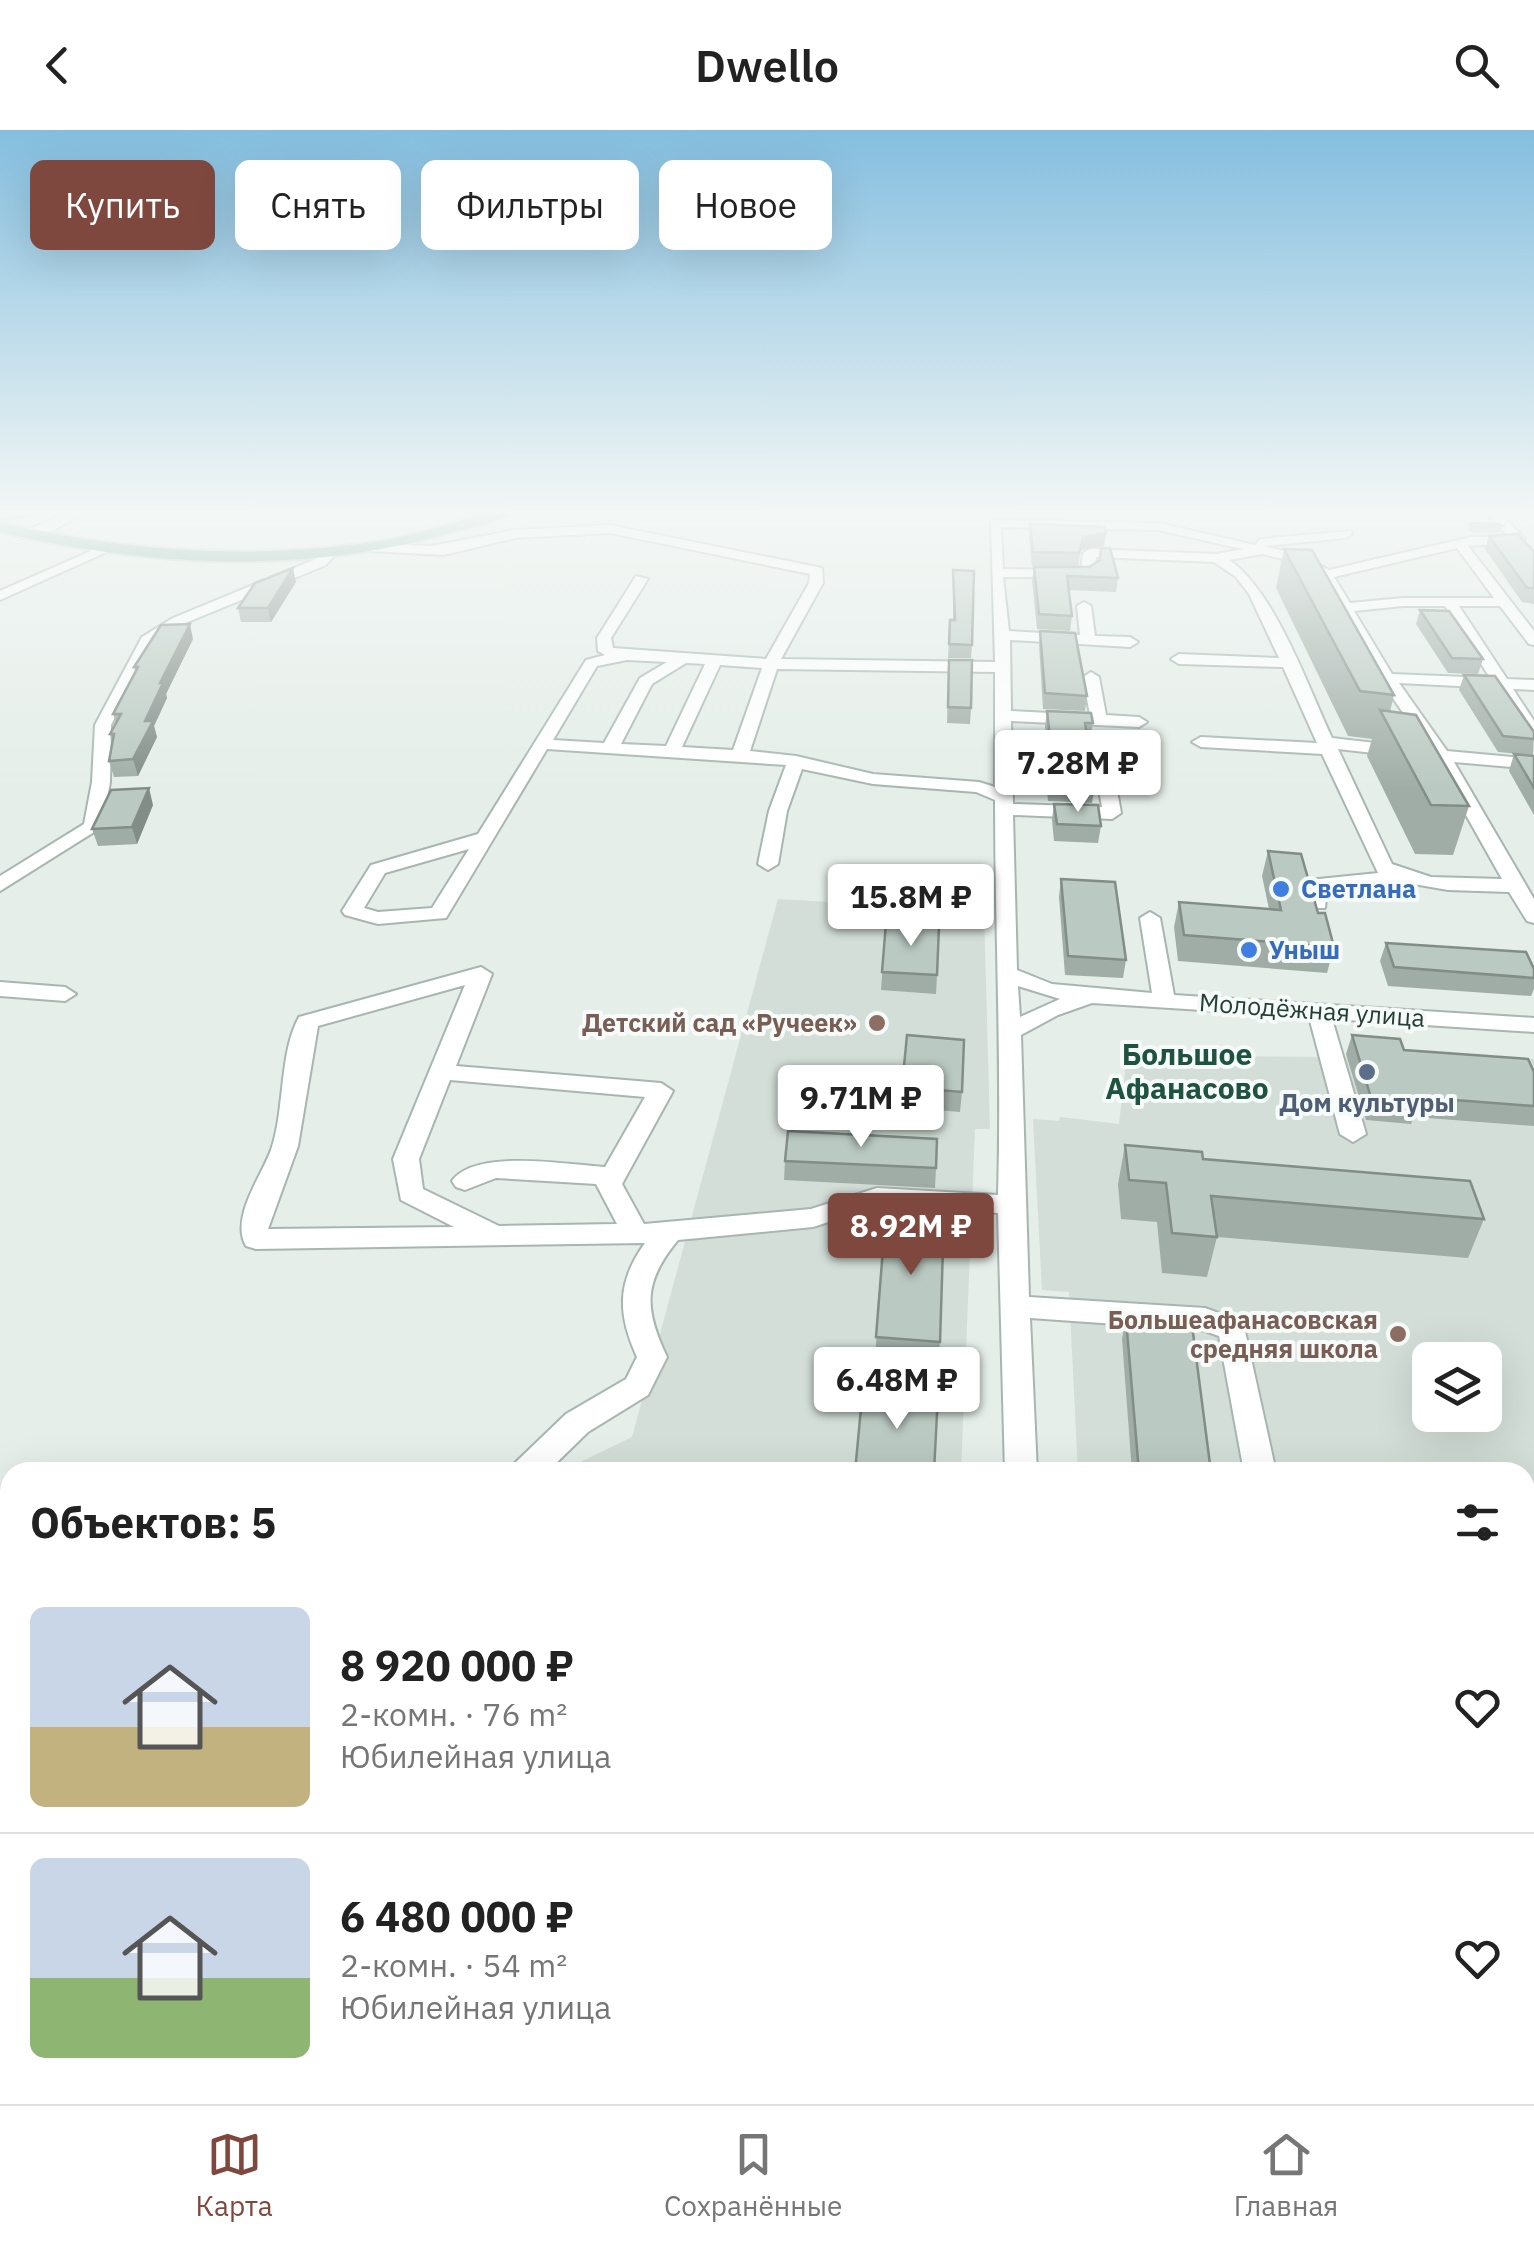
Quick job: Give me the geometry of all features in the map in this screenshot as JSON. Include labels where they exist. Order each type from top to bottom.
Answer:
[{"type":"street","points":[[0,885],[93,827],[101,782],[104,726],[130,671],[155,632],[219,605]]},
{"type":"street","points":[[624,605],[604,638],[606,651],[714,662],[1002,667]]},
{"type":"street","points":[[740,755],[771,664],[805,605]]},
{"type":"street","points":[[999,605],[1021,1462]]},
{"type":"street","points":[[1262,605],[1384,868],[1400,877]]},
{"type":"street","points":[[1344,605],[1443,758],[1534,917]]},
{"type":"street","points":[[1346,608],[1373,605]]},
{"type":"street","points":[[1451,605],[1534,734]]},
{"type":"street","points":[[1504,605],[1534,641]]},
{"type":"street","points":[[1084,606],[1088,640]]},
{"type":"street","points":[[1002,635],[1130,642]]},
{"type":"street","points":[[488,837],[378,869],[352,911],[378,918],[439,914],[488,837],[591,663],[627,655]]},
{"type":"street","points":[[1179,659],[1289,663]]},
{"type":"street","points":[[610,748],[646,681],[681,660]]},
{"type":"street","points":[[672,751],[714,662]]},
{"type":"street","points":[[1091,677],[1099,720]]},
{"type":"street","points":[[1388,678],[1534,684]]},
{"type":"street","points":[[1002,716],[1139,722]]},
{"type":"street","points":[[1201,742],[1402,749],[1443,758],[1534,764]]},
{"type":"street","points":[[542,744],[740,755],[889,781],[979,788],[1004,803],[1112,814],[1103,762]]},
{"type":"street","points":[[768,864],[778,811],[796,762]]},
{"type":"street","points":[[1318,904],[1316,884],[1400,877],[1516,886]]},
{"type":"street","points":[[1150,918],[1164,999]]},
{"type":"street","name":"Молодёжная улица","points":[[1006,972],[1047,990],[1090,996],[1534,1025]]},
{"type":"street","points":[[490,1233],[410,1194],[406,1159],[482,974],[306,1022],[284,1146],[253,1226],[256,1239],[670,1232],[813,1218],[877,1197],[1012,1205]]},
{"type":"street","points":[[0,989],[65,994]]},
{"type":"street","name":"Молодёжная улица","points":[[1010,1032],[1050,1010],[1090,996]]},
{"type":"street","points":[[1318,1010],[1353,1134]]},
{"type":"street","points":[[441,1072],[662,1091],[609,1184]]},
{"type":"street","points":[[466,1181],[493,1169],[605,1176],[635,1234]]},
{"type":"street","points":[[536,1462],[577,1423],[637,1387],[652,1356],[638,1330],[632,1295],[647,1257],[670,1232]]},
{"type":"street","points":[[1018,1307],[1205,1319],[1226,1325],[1233,1330],[1258,1462]]},
{"type":"shaded area","points":[[778,899],[984,911],[990,1129],[975,1129],[961,1462],[581,1462],[632,1437]]},
{"type":"shaded area","name":"Большеафанасовская средняя школа","points":[[1127,1055],[1534,1059],[1534,1462],[1078,1462],[1069,1292],[1042,1290],[1033,1119],[1059,1121],[1060,1117],[1119,1124]]},
{"type":"building","points":[[240,605],[270,605],[268,608],[238,608]]},
{"type":"building","points":[[954,605],[973,605],[972,645],[949,644],[950,620],[955,620]]},
{"type":"building","points":[[1038,605],[1071,605],[1072,616],[1039,614]]},
{"type":"building","points":[[1314,605],[1343,605],[1394,695],[1360,691]]},
{"type":"building","points":[[1420,610],[1449,611],[1483,659],[1452,658]]},
{"type":"building","points":[[190,624],[160,683],[145,721],[153,721],[133,759],[109,761],[114,734],[110,734],[121,714],[113,714],[138,667],[134,667],[161,625]]},
{"type":"building","points":[[1040,631],[1075,633],[1087,696],[1045,693]]},
{"type":"building","points":[[949,660],[972,660],[971,708],[948,707]]},
{"type":"building","points":[[1464,675],[1495,676],[1534,732],[1534,739],[1503,736]]},
{"type":"building","points":[[1380,710],[1416,715],[1469,806],[1431,805]]},
{"type":"building","points":[[1047,711],[1091,713],[1093,723],[1085,723],[1095,786],[1050,785],[1045,737],[1050,737]]},
{"type":"building","points":[[1514,754],[1534,756],[1534,788]]},
{"type":"building","points":[[149,788],[132,827],[92,829],[111,790]]},
{"type":"building","points":[[1054,804],[1098,805],[1101,826],[1057,824]]},
{"type":"building","points":[[1268,851],[1301,854],[1318,913],[1325,913],[1334,947],[1184,935],[1179,902],[1281,910]]},
{"type":"building","points":[[1061,879],[1115,882],[1126,960],[1068,956]]},
{"type":"building","points":[[886,923],[939,926],[937,975],[882,972]]},
{"type":"building","points":[[1386,943],[1526,952],[1534,978],[1394,967]]},
{"type":"building","points":[[907,1035],[964,1040],[962,1092],[902,1087]]},
{"type":"building","points":[[1352,1035],[1400,1039],[1404,1050],[1528,1059],[1534,1072],[1534,1106],[1415,1097],[1418,1104],[1372,1101]]},
{"type":"building","points":[[788,1131],[937,1139],[936,1168],[785,1161]]},
{"type":"building","points":[[1125,1145],[1202,1152],[1203,1159],[1470,1181],[1484,1219],[1211,1196],[1217,1237],[1172,1233],[1166,1183],[1129,1180]]},
{"type":"building","points":[[886,1211],[944,1216],[940,1342],[876,1337]]},
{"type":"building","points":[[1126,1319],[1192,1325],[1210,1462],[1138,1462]]},
{"type":"building","points":[[863,1387],[938,1394],[935,1462],[856,1462]]},
{"type":"place","name":"Светлана","points":[[1281,889]]},
{"type":"place","name":"Уныш","points":[[1249,950]]},
{"type":"place","name":"Детский сад «Ручеек»","points":[[877,1023]]},
{"type":"place","name":"Дом культуры","points":[[1367,1072]]},
{"type":"place","name":"Большеафанасовская средняя школа","points":[[1398,1334]]},
{"type":"district","name":"Большое Афанасово","points":[[1187,1072]]}]
